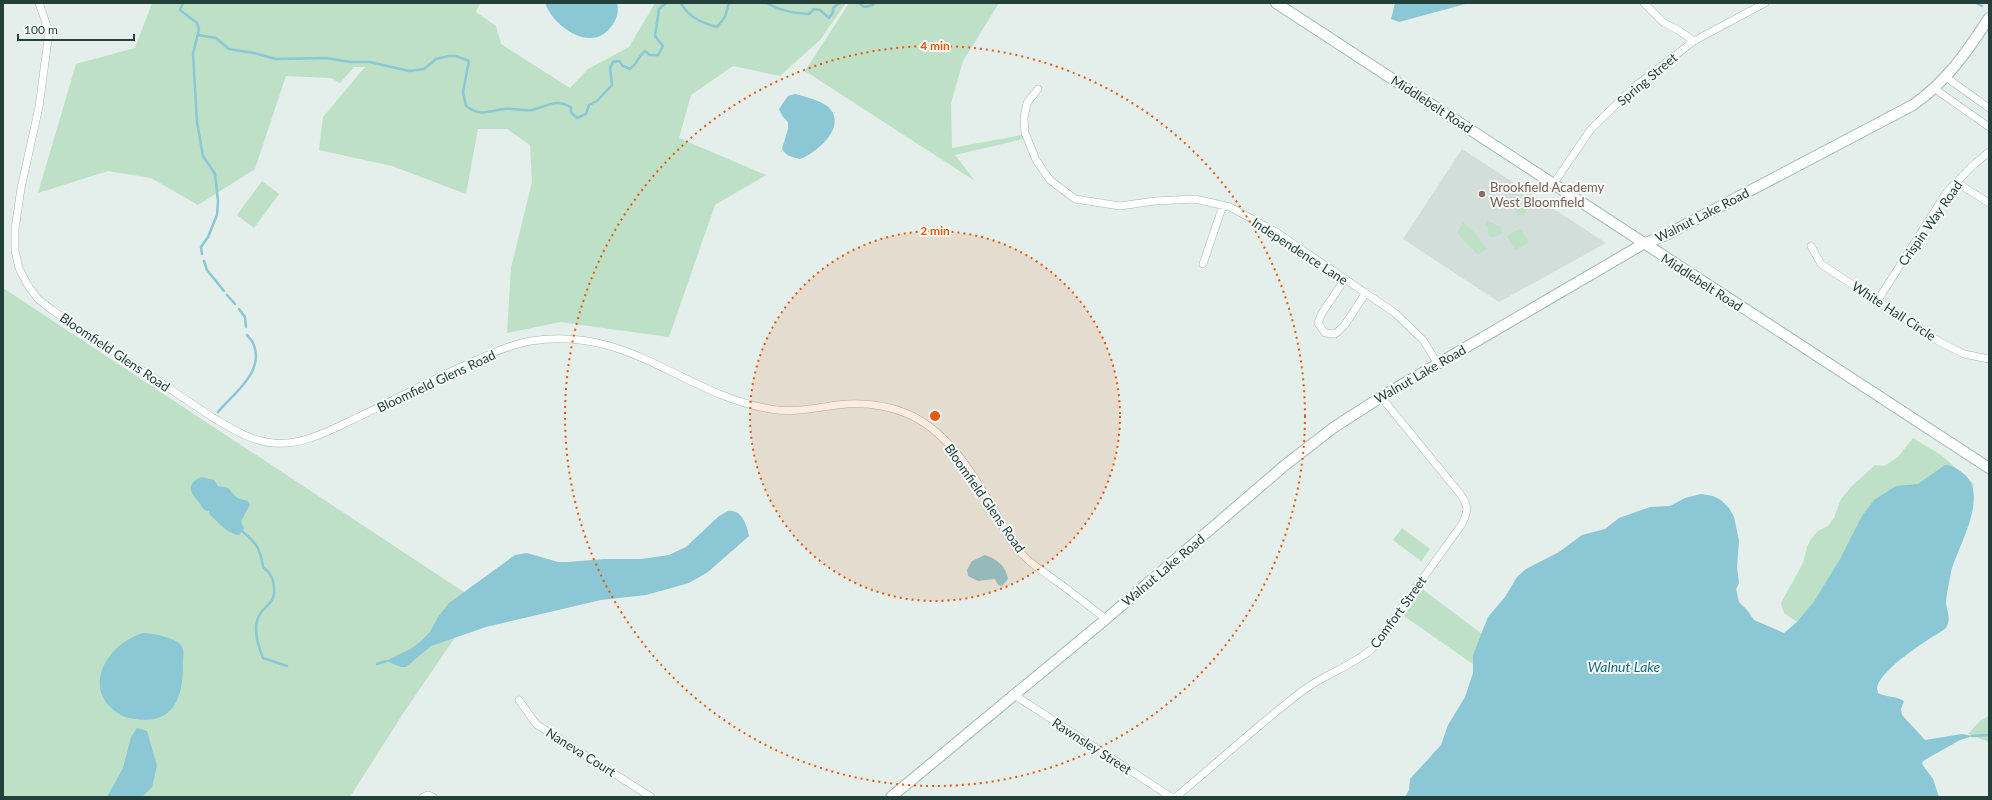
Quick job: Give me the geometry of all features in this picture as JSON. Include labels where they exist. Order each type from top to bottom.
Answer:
[{"type":"street","name":"Bloomfield Glens Road","points":[[39,3],[49,32],[39,107],[20,188],[14,229],[15,252],[19,268],[27,284],[38,299],[52,310],[212,417],[236,431],[250,438],[274,443],[308,439],[328,432],[456,369],[506,348],[530,341],[593,341],[635,354],[703,387],[751,405],[788,412],[847,404],[872,404],[905,413],[918,419],[943,438],[957,456],[982,490],[1014,545],[1032,563],[1106,619]]},
{"type":"street","name":"Middlebelt Road","points":[[1276,3],[1554,184],[1643,244],[1989,468]]},
{"type":"street","points":[[1644,3],[1664,23],[1678,30],[1694,41]]},
{"type":"street","name":"Spring Street","points":[[1554,184],[1591,129],[1634,87],[1694,41],[1765,3]]},
{"type":"street","name":"Walnut Lake Road","points":[[891,797],[1013,694],[1106,619],[1284,466],[1333,428],[1380,397],[1643,244],[1664,236],[1914,105],[1947,78],[1989,18]]},
{"type":"street","points":[[1947,78],[1989,108]]},
{"type":"street","name":"Independence Lane","points":[[1038,89],[1027,103],[1024,118],[1025,133],[1036,160],[1050,180],[1074,199],[1120,206],[1155,201],[1195,199],[1230,207],[1276,232],[1395,313],[1423,340],[1438,364]]},
{"type":"street","points":[[1934,90],[1989,127]]},
{"type":"street","name":"Crispin Way Road","points":[[1878,300],[1947,192],[1989,152]]},
{"type":"street","points":[[1956,182],[1989,203]]},
{"type":"street","points":[[1203,264],[1223,205]]},
{"type":"street","name":"White Hall Circle","points":[[1812,246],[1821,264],[1940,342],[1964,354],[1989,359]]},
{"type":"street","points":[[1345,279],[1322,313],[1318,323],[1324,333],[1336,334],[1344,326],[1365,294]]},
{"type":"street","name":"Comfort Street","points":[[1176,797],[1300,692],[1330,674],[1362,658],[1372,649],[1462,524],[1466,514],[1467,504],[1462,495],[1380,397]]},
{"type":"street","name":"Rawnsley Street","points":[[1013,694],[1171,797]]},
{"type":"street","name":"Naneva Court","points":[[518,700],[536,724],[651,797]]},
{"type":"street","points":[[423,797],[428,795],[433,797]]},
{"type":"shaded area","name":"Brookfield Academy West Bloomfield","points":[[1462,149],[1606,243],[1499,302],[1403,239]]},
{"type":"green space","points":[[152,3],[480,3],[476,12],[496,26],[501,44],[570,88],[588,69],[629,47],[655,3],[846,3],[820,40],[780,76],[733,66],[691,95],[679,138],[766,175],[715,205],[669,337],[560,322],[507,333],[511,268],[532,182],[530,145],[507,129],[478,129],[466,194],[392,166],[319,150],[323,117],[365,67],[354,67],[340,83],[331,78],[286,76],[255,169],[198,205],[151,178],[108,171],[38,193],[76,64],[135,48]]},
{"type":"green space","points":[[849,3],[999,3],[963,61],[951,103],[952,148],[1022,135],[1023,139],[955,155],[975,181],[805,71]]},
{"type":"green space","points":[[262,181],[279,194],[254,228],[237,215]]},
{"type":"green space","points":[[1517,203],[1524,205],[1526,213],[1518,215],[1513,206]]},
{"type":"green space","points":[[1487,221],[1501,227],[1502,233],[1493,237],[1488,235],[1488,228],[1485,226]]},
{"type":"green space","points":[[1463,222],[1473,231],[1487,249],[1478,255],[1457,233]]},
{"type":"green space","points":[[1521,228],[1529,242],[1515,250],[1507,236]]},
{"type":"green space","points":[[3,288],[476,600],[453,637],[456,636],[404,712],[350,797],[3,797]]},
{"type":"green space","points":[[1913,438],[1941,455],[1974,484],[1973,489],[1797,622],[1784,613],[1781,603],[1803,563],[1807,547],[1811,539],[1818,531],[1828,526],[1834,518],[1841,499],[1852,486],[1875,465],[1884,466],[1898,457]]},
{"type":"green space","points":[[1402,528],[1430,549],[1421,561],[1393,540]]},
{"type":"green space","points":[[1422,589],[1482,634],[1473,655],[1473,664],[1404,616]]},
{"type":"green space","points":[[1989,716],[1989,742],[1968,734],[1981,720]]},
{"type":"water","points":[[545,3],[617,3],[618,13],[610,28],[602,35],[593,38],[583,37],[573,34],[564,28],[549,12]]},
{"type":"water","points":[[1395,3],[1469,3],[1399,22],[1391,19]]},
{"type":"water","points":[[795,94],[824,104],[831,110],[834,117],[832,132],[827,139],[821,146],[800,159],[787,155],[782,149],[788,129],[788,122],[783,117],[779,109],[788,96]]},
{"type":"water","name":"Walnut Lake","points":[[1945,465],[1955,468],[1964,474],[1971,484],[1974,496],[1970,522],[1951,572],[1946,603],[1948,616],[1947,626],[1945,629],[1906,655],[1887,672],[1880,680],[1877,688],[1878,693],[1904,701],[1901,709],[1902,715],[1925,740],[1962,734],[1973,736],[1960,740],[1923,761],[1922,764],[1933,779],[1939,797],[1405,797],[1409,790],[1410,779],[1441,745],[1448,725],[1465,697],[1473,673],[1473,655],[1488,617],[1505,597],[1517,577],[1526,569],[1559,552],[1582,535],[1605,529],[1619,518],[1650,507],[1670,506],[1685,498],[1701,494],[1713,496],[1721,500],[1729,508],[1734,517],[1739,541],[1737,567],[1739,583],[1736,589],[1739,602],[1754,620],[1784,633],[1797,622],[1813,603],[1839,561],[1862,516],[1874,500],[1896,486],[1918,484]]},
{"type":"water","points":[[201,477],[214,480],[218,486],[228,488],[237,498],[248,501],[250,505],[241,521],[244,529],[239,535],[228,531],[210,515],[209,511],[203,509],[192,494],[192,485]]},
{"type":"water","points":[[728,511],[733,511],[740,515],[745,523],[749,536],[708,572],[689,583],[646,595],[601,600],[486,627],[431,646],[406,667],[401,667],[386,661],[412,648],[421,641],[430,632],[438,617],[449,603],[515,555],[527,553],[558,562],[567,562],[605,559],[641,559],[669,555],[686,547],[719,516]]},
{"type":"water","points":[[985,555],[997,561],[1005,570],[1008,579],[1002,586],[998,585],[995,579],[978,581],[968,576],[967,570],[972,561]]},
{"type":"water","points":[[143,633],[158,635],[175,641],[180,644],[183,652],[181,688],[178,698],[173,707],[167,713],[159,718],[149,720],[125,717],[108,705],[102,694],[100,681],[102,669],[109,657],[118,647]]},
{"type":"water","points":[[137,728],[147,731],[157,766],[152,787],[142,797],[107,797],[123,768],[131,737]]},
{"type":"waterway","points":[[183,3],[180,10],[197,23],[199,29],[193,54],[197,122],[203,156],[215,174],[218,201],[217,215],[208,237],[201,247],[202,254]]},
{"type":"waterway","points":[[198,35],[216,38],[229,49],[254,53],[276,59],[326,58],[351,62],[370,62],[409,71],[424,69],[436,59],[456,56],[469,61],[463,92],[466,106],[471,109],[480,112],[507,109],[532,110],[560,103],[571,107],[571,112],[577,118],[586,114],[589,105],[597,101],[612,85],[610,68],[613,62],[619,61],[623,66],[630,69],[645,51],[650,55],[658,55],[663,46],[655,36],[659,9],[666,3]]},
{"type":"waterway","points":[[681,3],[687,12],[696,19],[717,27],[725,17],[729,3]]},
{"type":"waterway","points":[[767,3],[782,10],[798,13],[809,14],[814,9],[820,10],[829,18],[833,12],[833,8],[839,3]]},
{"type":"waterway","points":[[859,3],[864,7],[873,5],[874,3]]},
{"type":"waterway","points":[[1976,3],[1982,6]]},
{"type":"waterway","points":[[204,261],[207,270],[224,291]]},
{"type":"waterway","points":[[227,295],[235,304]]},
{"type":"waterway","points":[[239,309],[245,317],[246,327]]},
{"type":"waterway","points":[[218,412],[240,389],[252,372],[256,353],[253,342],[247,335]]},
{"type":"waterway","points":[[243,532],[257,547],[261,556],[263,567],[271,576],[274,584],[273,599],[261,612],[256,625],[257,640],[260,650],[263,658],[287,666]]},
{"type":"waterway","points":[[377,664],[386,661]]},
{"type":"waterway","points":[[1972,736],[1989,735]]},
{"type":"place","name":"Brookfield Academy West Bloomfield","points":[[1482,194]]}]
